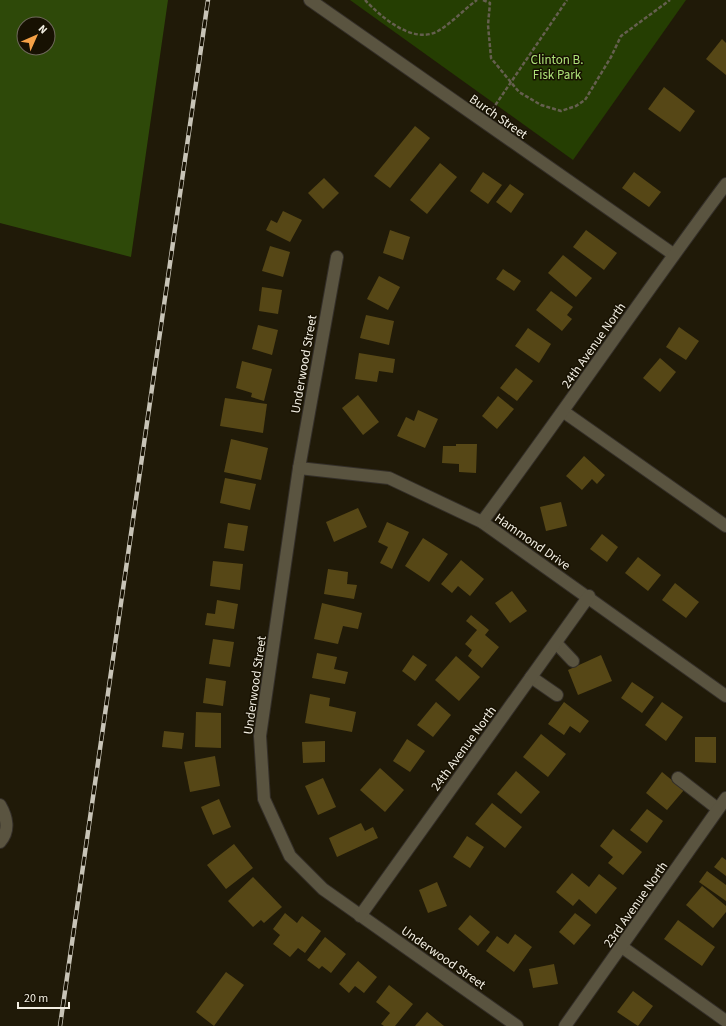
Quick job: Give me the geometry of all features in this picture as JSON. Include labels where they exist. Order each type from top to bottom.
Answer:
[{"type":"street","name":"Burch Street","points":[[310,0],[674,254]]},
{"type":"street","name":"24th Avenue North","points":[[482,522],[564,412],[674,254],[726,184]]},
{"type":"street","name":"Underwood Street","points":[[337,257],[299,468],[260,736],[264,799],[290,856],[323,889],[517,1026]]},
{"type":"street","points":[[564,412],[726,526]]},
{"type":"street","name":"Hammond Drive","points":[[299,468],[389,478],[482,522],[589,596],[726,696]]},
{"type":"street","name":"24th Avenue North","points":[[360,916],[589,596]]},
{"type":"street","points":[[556,643],[573,661]]},
{"type":"street","points":[[531,677],[557,695]]},
{"type":"street","points":[[678,778],[718,809]]},
{"type":"street","name":"23rd Avenue North","points":[[565,1026],[726,798]]},
{"type":"street","points":[[0,806],[5,813],[7,822],[6,832],[0,842]]},
{"type":"street","points":[[622,947],[726,1021]]},
{"type":"path","points":[[365,0],[391,23],[409,32],[423,36],[436,32],[477,0]]},
{"type":"path","points":[[483,0],[490,3],[488,26],[491,58],[499,70],[512,82],[519,92],[541,106],[561,111],[576,106],[585,100],[592,92],[621,36],[670,0]]},
{"type":"path","points":[[484,122],[567,0]]},
{"type":"green space","points":[[0,0],[168,0],[131,257],[0,223]]},
{"type":"green space","name":"Clinton B. Fisk Park","points":[[350,0],[686,0],[573,160]]},
{"type":"building","points":[[722,39],[726,43],[726,75],[706,59]]},
{"type":"building","points":[[664,87],[695,111],[680,132],[648,109]]},
{"type":"building","points":[[415,126],[430,138],[390,188],[374,176]]},
{"type":"building","points":[[440,163],[457,177],[427,214],[410,200]]},
{"type":"building","points":[[483,172],[502,185],[488,204],[470,191]]},
{"type":"building","points":[[634,172],[661,192],[649,207],[622,188]]},
{"type":"building","points":[[324,178],[339,193],[323,209],[308,193]]},
{"type":"building","points":[[510,184],[524,194],[511,213],[496,202]]},
{"type":"building","points":[[283,211],[302,220],[290,242],[266,230],[271,220],[277,223]]},
{"type":"building","points":[[390,230],[410,237],[403,260],[383,253]]},
{"type":"building","points":[[586,230],[617,253],[604,270],[573,247]]},
{"type":"building","points":[[270,246],[290,252],[283,277],[262,271]]},
{"type":"building","points":[[563,255],[592,278],[576,297],[548,273]]},
{"type":"building","points":[[503,269],[521,281],[514,291],[496,279]]},
{"type":"building","points":[[379,276],[400,287],[388,310],[367,299]]},
{"type":"building","points":[[262,287],[282,290],[278,314],[259,311]]},
{"type":"building","points":[[551,291],[573,307],[567,315],[572,319],[562,331],[536,310]]},
{"type":"building","points":[[366,315],[394,321],[389,345],[360,338]]},
{"type":"building","points":[[258,325],[278,330],[272,355],[252,349]]},
{"type":"building","points":[[679,327],[699,341],[686,360],[666,347]]},
{"type":"building","points":[[528,328],[551,344],[539,363],[515,346]]},
{"type":"building","points":[[359,353],[395,359],[393,373],[379,371],[377,382],[355,379]]},
{"type":"building","points":[[660,358],[676,372],[660,392],[643,378]]},
{"type":"building","points":[[242,361],[272,369],[264,401],[251,397],[252,393],[236,388]]},
{"type":"building","points":[[516,368],[533,381],[517,401],[500,388]]},
{"type":"building","points":[[358,395],[379,422],[363,435],[342,408]]},
{"type":"building","points":[[498,396],[514,409],[497,429],[482,416]]},
{"type":"building","points":[[225,398],[267,404],[263,433],[220,426]]},
{"type":"building","points":[[418,410],[438,419],[425,448],[397,436],[406,417],[414,421]]},
{"type":"building","points":[[231,439],[268,448],[261,480],[224,472]]},
{"type":"building","points":[[456,444],[477,444],[476,473],[459,472],[459,464],[442,463],[443,446],[456,446]]},
{"type":"building","points":[[584,456],[605,475],[597,484],[592,479],[582,490],[566,476]]},
{"type":"building","points":[[225,478],[256,484],[250,510],[220,503]]},
{"type":"building","points":[[561,502],[567,526],[546,531],[540,507]]},
{"type":"building","points":[[358,508],[367,527],[334,542],[326,522]]},
{"type":"building","points":[[387,522],[409,532],[392,569],[380,563],[388,547],[378,542]]},
{"type":"building","points":[[228,523],[248,526],[244,551],[224,548]]},
{"type":"building","points":[[602,534],[618,547],[607,562],[590,549]]},
{"type":"building","points":[[423,538],[448,554],[429,582],[405,566]]},
{"type":"building","points":[[638,557],[661,575],[648,591],[625,573]]},
{"type":"building","points":[[461,560],[484,579],[470,596],[458,586],[452,593],[441,584]]},
{"type":"building","points":[[213,561],[243,564],[240,590],[210,586]]},
{"type":"building","points":[[328,569],[348,572],[347,584],[357,585],[354,599],[324,594]]},
{"type":"building","points":[[675,583],[699,602],[686,618],[662,600]]},
{"type":"building","points":[[512,591],[527,611],[510,623],[495,603]]},
{"type":"building","points":[[217,600],[238,604],[234,629],[205,625],[207,613],[215,614]]},
{"type":"building","points":[[322,603],[362,613],[358,629],[343,626],[338,644],[314,639]]},
{"type":"building","points":[[471,615],[489,630],[485,635],[499,647],[482,668],[468,656],[472,650],[465,644],[477,630],[466,621]]},
{"type":"building","points":[[213,639],[234,642],[230,667],[209,664]]},
{"type":"building","points":[[317,653],[337,657],[334,669],[348,672],[345,684],[312,678]]},
{"type":"building","points":[[413,655],[427,665],[415,681],[402,671]]},
{"type":"building","points":[[601,655],[612,681],[578,695],[568,670]]},
{"type":"building","points":[[456,656],[480,677],[459,701],[435,680]]},
{"type":"building","points":[[206,678],[226,681],[223,706],[203,703]]},
{"type":"building","points":[[632,682],[654,697],[642,713],[621,698]]},
{"type":"building","points":[[310,694],[330,698],[329,706],[356,712],[352,732],[305,723]]},
{"type":"building","points":[[436,702],[451,715],[433,737],[417,725]]},
{"type":"building","points":[[564,702],[589,721],[580,733],[570,726],[564,735],[548,724]]},
{"type":"building","points":[[662,702],[683,717],[666,741],[645,725]]},
{"type":"building","points":[[196,712],[221,713],[221,748],[195,747]]},
{"type":"building","points":[[164,731],[184,733],[182,749],[162,747]]},
{"type":"building","points":[[541,734],[566,754],[548,777],[523,757]]},
{"type":"building","points":[[695,737],[716,737],[716,763],[695,762]]},
{"type":"building","points":[[407,739],[425,751],[410,772],[393,761]]},
{"type":"building","points":[[325,741],[325,762],[303,763],[302,742]]},
{"type":"building","points":[[215,756],[220,786],[190,792],[184,762]]},
{"type":"building","points":[[380,768],[404,790],[385,812],[360,790]]},
{"type":"building","points":[[516,771],[540,792],[521,814],[497,794]]},
{"type":"building","points":[[662,772],[684,790],[667,810],[646,793]]},
{"type":"building","points":[[323,778],[336,807],[318,815],[305,786]]},
{"type":"building","points":[[219,799],[231,827],[213,835],[201,807]]},
{"type":"building","points":[[492,803],[522,827],[505,848],[475,824]]},
{"type":"building","points":[[647,809],[663,821],[647,843],[630,830]]},
{"type":"building","points":[[361,823],[365,831],[373,827],[378,838],[337,857],[329,838]]},
{"type":"building","points":[[613,829],[642,852],[623,875],[608,863],[613,857],[600,846]]},
{"type":"building","points":[[467,836],[484,847],[470,868],[453,857]]},
{"type":"building","points":[[234,844],[253,868],[226,889],[207,865]]},
{"type":"building","points":[[722,857],[726,860],[726,876],[714,867]]},
{"type":"building","points":[[707,871],[726,885],[726,901],[699,882]]},
{"type":"building","points":[[572,873],[589,887],[599,874],[617,888],[596,914],[579,899],[573,906],[556,892]]},
{"type":"building","points":[[253,877],[282,907],[264,923],[261,920],[253,927],[228,901]]},
{"type":"building","points":[[437,882],[447,906],[428,913],[419,890]]},
{"type":"building","points":[[702,886],[726,906],[726,912],[713,928],[686,905]]},
{"type":"building","points":[[285,913],[297,923],[302,916],[321,931],[305,953],[298,948],[290,957],[273,944],[280,935],[273,929]]},
{"type":"building","points":[[575,913],[591,925],[574,945],[559,932]]},
{"type":"building","points":[[470,915],[490,932],[478,946],[458,929]]},
{"type":"building","points":[[678,920],[715,947],[702,966],[664,939]]},
{"type":"building","points":[[515,934],[532,947],[514,972],[486,951],[497,936],[508,944]]},
{"type":"building","points":[[325,937],[346,954],[331,973],[322,966],[319,969],[307,960]]},
{"type":"building","points":[[358,961],[377,977],[364,993],[355,986],[349,993],[339,984]]},
{"type":"building","points":[[554,964],[558,984],[533,988],[529,969]]},
{"type":"building","points":[[226,972],[244,985],[214,1026],[196,1012]]},
{"type":"building","points":[[389,985],[413,1004],[395,1026],[384,1026],[381,1024],[390,1013],[376,1002]]},
{"type":"building","points":[[633,991],[653,1006],[638,1026],[617,1012]]},
{"type":"building","points":[[427,1012],[444,1026],[415,1026]]},
{"type":"railway","points":[[60,1026],[208,0]]}]
